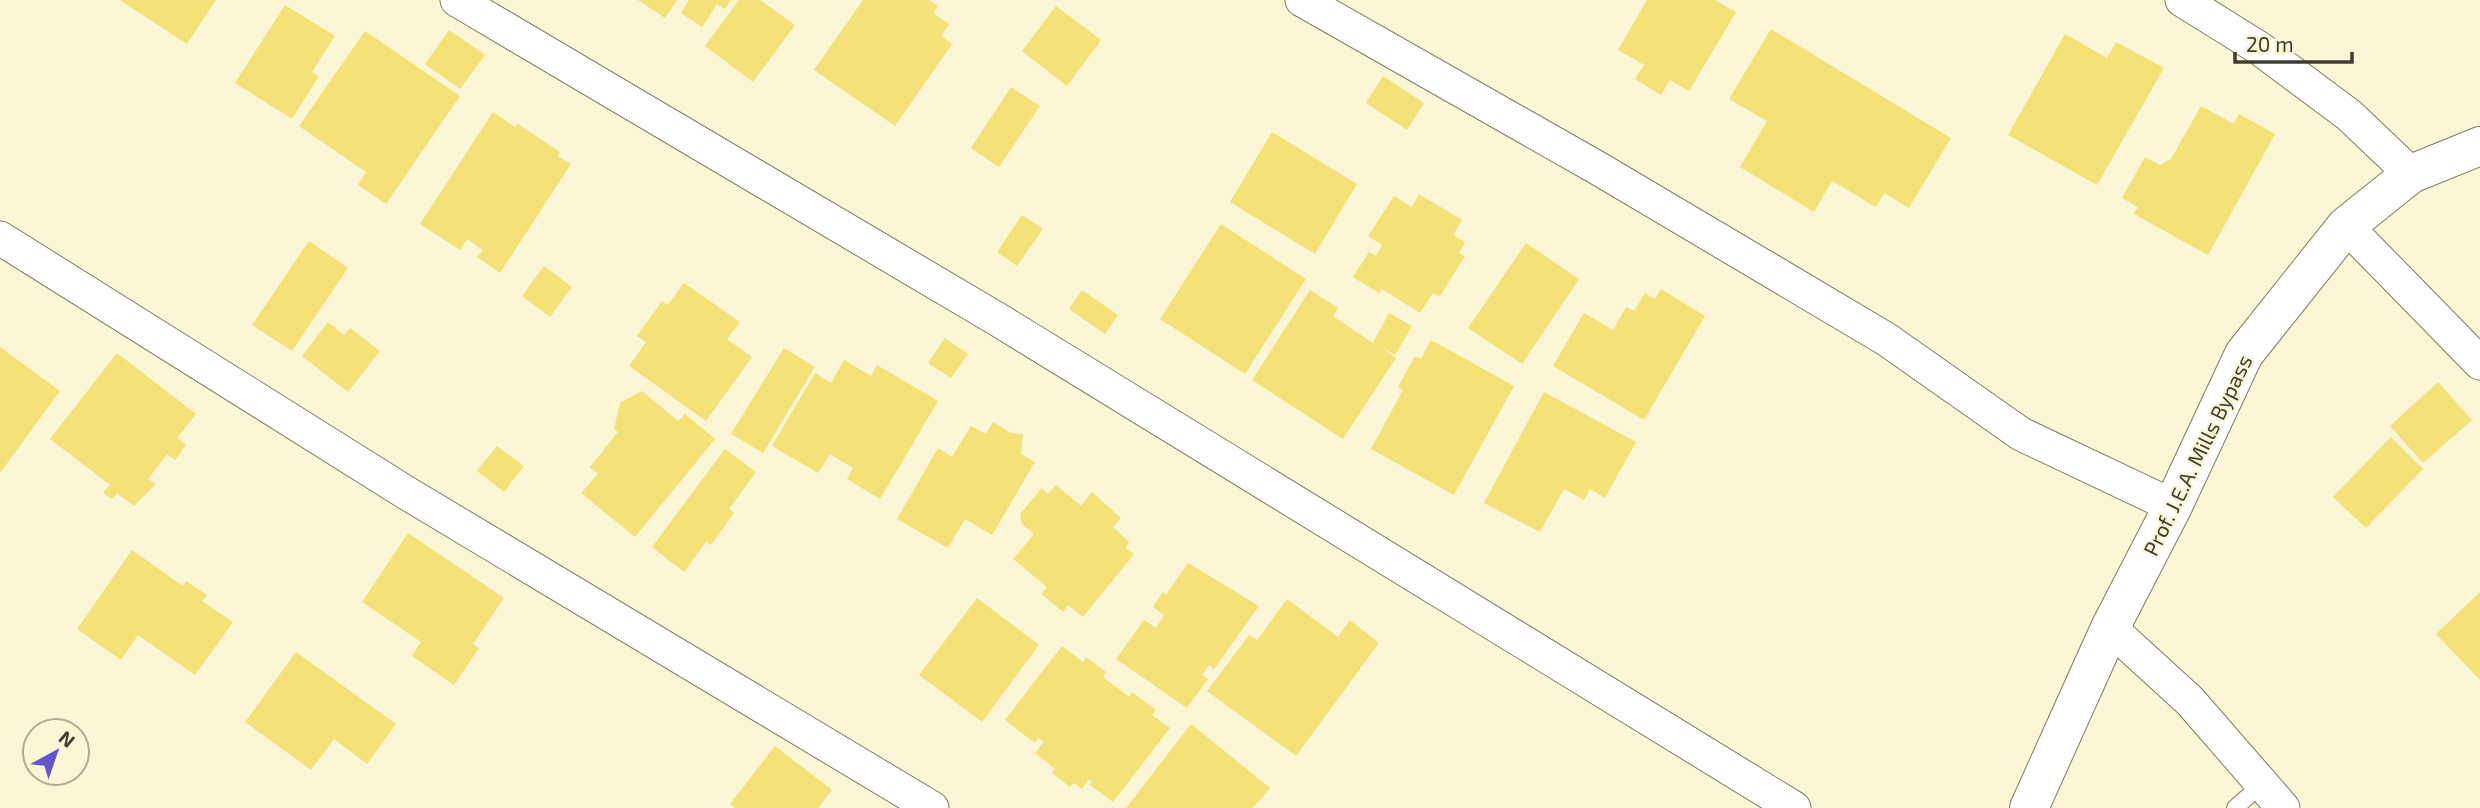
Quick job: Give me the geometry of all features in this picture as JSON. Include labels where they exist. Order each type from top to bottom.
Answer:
[{"type":"street","points":[[457,0],[997,318],[1794,808]]},
{"type":"street","points":[[1303,0],[1601,170],[1886,339],[2021,434],[2173,506]]},
{"type":"street","points":[[2182,0],[2259,48],[2350,115],[2411,174]]},
{"type":"street","name":"Prof. J.E.A. Mills Bypass","points":[[2029,808],[2110,628],[2173,506],[2244,354],[2346,226],[2411,174],[2480,146]]},
{"type":"street","points":[[2346,226],[2480,363]]},
{"type":"street","points":[[0,238],[405,492],[932,808]]},
{"type":"street","points":[[2110,628],[2190,701],[2273,796]]},
{"type":"lane","points":[[2235,808],[2273,796]]},
{"type":"building","points":[[120,0],[216,0],[187,44]]},
{"type":"building","points":[[638,0],[677,0],[665,18]]},
{"type":"building","points":[[689,0],[731,0],[725,9],[717,4],[702,27],[681,13]]},
{"type":"building","points":[[739,0],[760,0],[795,25],[753,82],[705,46]]},
{"type":"building","points":[[863,0],[929,0],[938,6],[933,13],[949,24],[941,36],[952,44],[895,126],[814,70]]},
{"type":"building","points":[[1647,0],[1715,0],[1736,12],[1689,91],[1670,80],[1661,95],[1635,79],[1644,65],[1618,50]]},
{"type":"building","points":[[285,5],[335,36],[312,72],[319,76],[292,119],[235,83]]},
{"type":"building","points":[[1056,6],[1101,40],[1067,86],[1022,51]]},
{"type":"building","points":[[1771,29],[1951,138],[1909,208],[1884,193],[1876,207],[1832,181],[1814,212],[1740,167],[1767,121],[1729,99]]},
{"type":"building","points":[[449,30],[485,55],[460,89],[425,64]]},
{"type":"building","points":[[365,31],[460,96],[386,204],[358,185],[366,172],[299,126]]},
{"type":"building","points":[[2065,34],[2107,58],[2116,42],[2164,68],[2097,185],[2008,135]]},
{"type":"building","points":[[1383,76],[1424,103],[1407,130],[1366,103]]},
{"type":"building","points":[[1011,87],[1040,106],[999,167],[971,148]]},
{"type":"building","points":[[2201,106],[2234,124],[2239,114],[2275,134],[2208,255],[2134,214],[2138,207],[2122,198],[2145,157],[2160,165],[2171,159]]},
{"type":"building","points":[[493,112],[515,127],[518,124],[560,152],[557,156],[571,164],[500,273],[477,257],[483,250],[467,239],[460,250],[420,224]]},
{"type":"building","points":[[1272,132],[1357,184],[1315,254],[1230,202]]},
{"type":"building","points":[[1419,194],[1462,220],[1453,235],[1465,242],[1459,253],[1465,256],[1440,296],[1433,293],[1420,313],[1382,289],[1379,293],[1353,277],[1369,252],[1376,256],[1382,245],[1368,236],[1394,196],[1412,207]]},
{"type":"building","points":[[1022,215],[1043,229],[1017,266],[997,252]]},
{"type":"building","points":[[1221,224],[1306,279],[1245,374],[1160,319]]},
{"type":"building","points":[[309,241],[348,268],[292,351],[252,325]]},
{"type":"building","points":[[1526,243],[1579,279],[1522,364],[1468,328]]},
{"type":"building","points":[[544,266],[572,287],[550,317],[522,296]]},
{"type":"building","points":[[684,283],[740,322],[727,339],[752,357],[706,421],[629,366],[646,342],[637,336],[662,301],[668,305]]},
{"type":"building","points":[[1661,289],[1705,316],[1644,420],[1553,366],[1584,313],[1613,330],[1626,307],[1634,311],[1645,293],[1655,299]]},
{"type":"building","points":[[1082,290],[1118,315],[1105,334],[1069,309]]},
{"type":"building","points":[[1310,290],[1338,308],[1333,316],[1373,343],[1389,313],[1412,326],[1395,355],[1381,347],[1396,358],[1343,439],[1252,380]]},
{"type":"building","points":[[328,322],[344,335],[350,328],[380,351],[348,392],[302,356]]},
{"type":"building","points":[[945,338],[968,354],[951,378],[928,363]]},
{"type":"building","points":[[1431,340],[1514,386],[1454,495],[1371,449],[1403,390],[1398,387],[1415,356],[1421,359]]},
{"type":"building","points":[[0,347],[60,391],[0,473]]},
{"type":"building","points":[[784,348],[815,367],[763,453],[731,434]]},
{"type":"building","points":[[117,353],[196,414],[177,438],[186,445],[175,460],[167,454],[148,479],[156,484],[134,506],[117,493],[112,499],[103,493],[110,485],[50,439]]},
{"type":"building","points":[[844,360],[871,376],[877,365],[938,401],[880,499],[847,479],[853,468],[830,454],[818,473],[772,446],[815,373],[831,383]]},
{"type":"building","points":[[2438,382],[2472,420],[2423,463],[2390,426]]},
{"type":"building","points":[[642,391],[678,421],[685,414],[715,439],[635,537],[581,493],[598,474],[590,467],[618,432],[614,429],[620,403]]},
{"type":"building","points":[[1544,392],[1636,442],[1605,498],[1590,489],[1584,500],[1564,489],[1540,532],[1484,503]]},
{"type":"building","points":[[993,422],[1011,433],[1023,434],[1021,454],[1035,462],[992,535],[965,519],[948,548],[897,519],[938,448],[952,457],[971,426],[986,434]]},
{"type":"building","points":[[2391,437],[2423,469],[2366,528],[2333,497]]},
{"type":"building","points":[[497,446],[524,466],[504,492],[477,471]]},
{"type":"building","points":[[725,449],[756,472],[729,509],[734,513],[711,545],[706,542],[684,572],[652,547]]},
{"type":"building","points":[[1056,485],[1081,506],[1092,492],[1121,518],[1113,527],[1129,542],[1126,548],[1134,554],[1083,617],[1068,605],[1063,612],[1041,594],[1047,587],[1013,559],[1034,534],[1022,524],[1020,514],[1042,488],[1048,494]]},
{"type":"building","points":[[408,533],[504,598],[473,644],[479,648],[454,685],[412,656],[421,642],[362,602]]},
{"type":"building","points":[[132,550],[183,586],[186,581],[207,595],[202,601],[233,622],[195,675],[138,635],[121,660],[77,629]]},
{"type":"building","points":[[1188,563],[1259,606],[1214,669],[1209,665],[1202,675],[1208,679],[1187,708],[1116,659],[1144,620],[1156,628],[1164,615],[1153,607],[1163,592],[1166,595]]},
{"type":"building","points":[[2480,592],[2480,680],[2436,634]]},
{"type":"building","points":[[977,598],[1039,645],[982,722],[919,675]]},
{"type":"building","points":[[1287,599],[1338,637],[1350,620],[1379,643],[1296,756],[1207,691],[1249,635],[1257,640]]},
{"type":"building","points":[[1062,646],[1083,662],[1086,657],[1106,672],[1103,677],[1129,697],[1132,692],[1156,710],[1152,715],[1170,728],[1113,802],[1090,785],[1092,782],[1089,779],[1082,789],[1074,783],[1070,787],[1052,773],[1055,769],[1035,753],[1044,742],[1038,738],[1035,743],[1005,720]]},
{"type":"building","points":[[296,652],[396,724],[367,764],[334,739],[311,770],[245,722]]},
{"type":"building","points":[[1191,724],[1270,788],[1253,808],[1126,808]]},
{"type":"building","points":[[775,746],[832,790],[818,808],[735,808],[730,804]]}]
